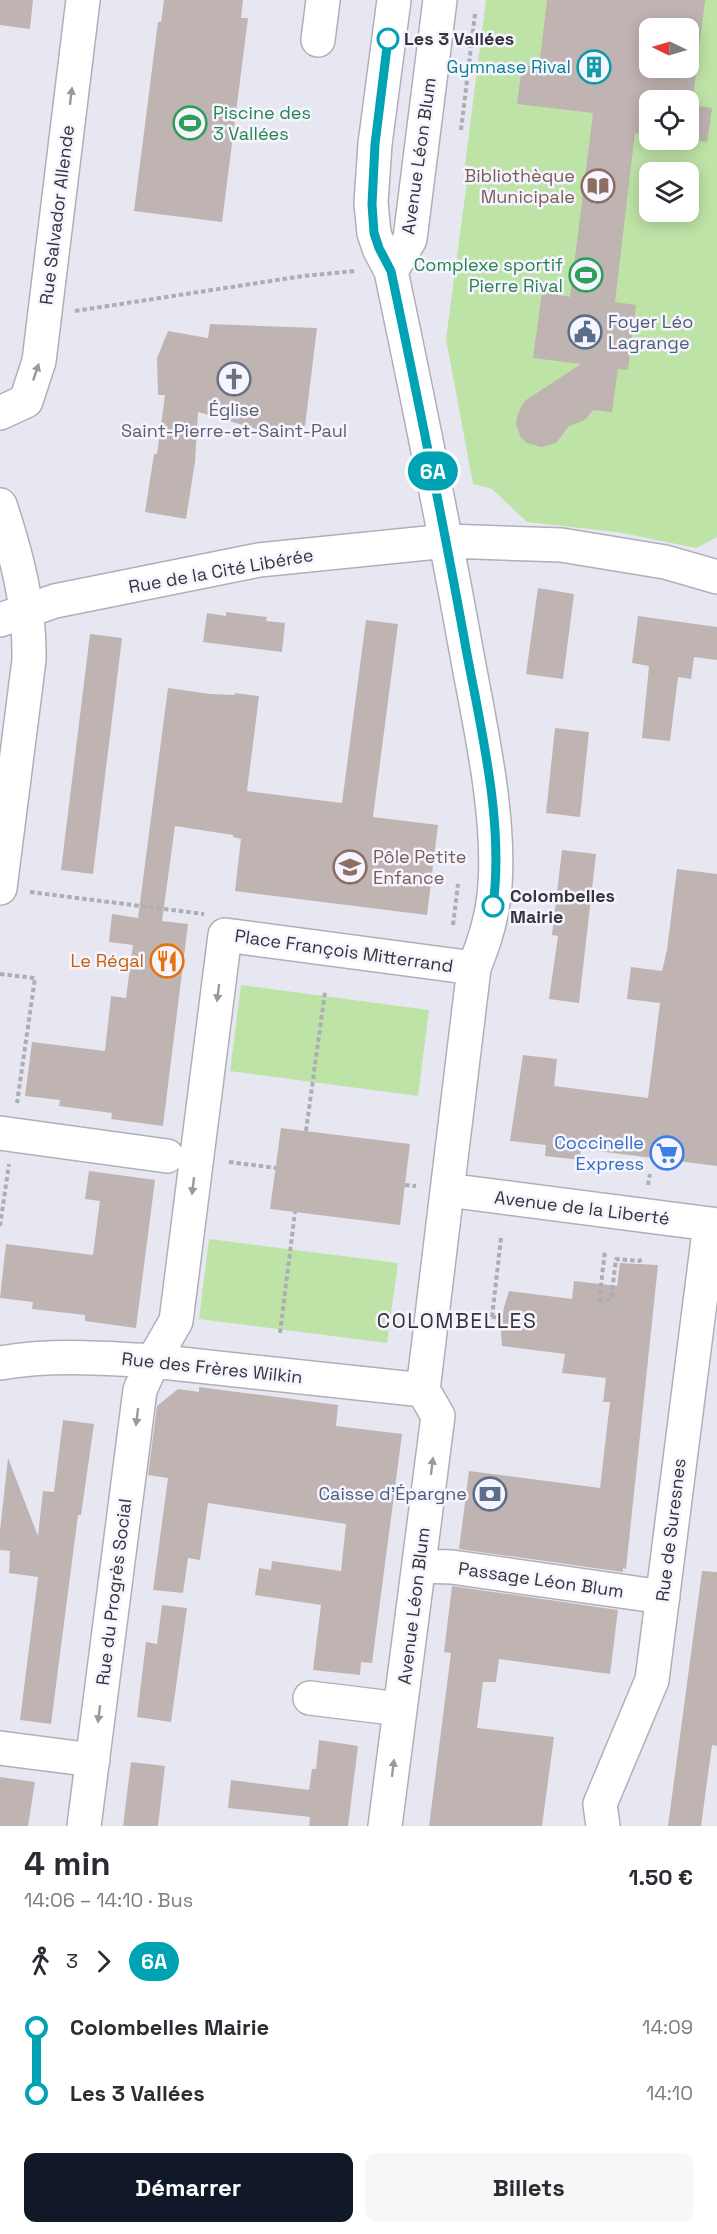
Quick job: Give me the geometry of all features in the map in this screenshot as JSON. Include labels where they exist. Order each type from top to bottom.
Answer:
[{"type":"street","name":"Rue Salvador Allende","points":[[0,413],[26,401],[39,361],[83,0]]},
{"type":"street","points":[[318,40],[323,0]]},
{"type":"street","name":"Avenue Léon Blum","points":[[393,0],[375,144],[372,204],[374,233],[391,271],[447,541],[494,815],[496,884],[490,928],[474,968]]},
{"type":"street","name":"Avenue Léon Blum","points":[[391,271],[410,239],[440,0]]},
{"type":"street","points":[[0,505],[18,561],[14,615],[30,633],[12,890]]},
{"type":"street","name":"Rue de la Cité Libérée","points":[[14,615],[90,594],[259,560],[447,541],[561,544],[665,562],[717,577]]},
{"type":"street","name":"Place François Mitterrand","points":[[153,1361],[176,1321],[225,935],[474,968],[423,1390]]},
{"type":"street","points":[[0,1133],[167,1156]]},
{"type":"street","name":"Avenue de la Liberté","points":[[447,1190],[713,1225]]},
{"type":"street","name":"Rue de Suresnes","points":[[603,1826],[600,1804],[652,1680],[713,1225]]},
{"type":"street","name":"Rue des Frères Wilkin","points":[[0,1363],[72,1356],[153,1361],[423,1390]]},
{"type":"street","name":"Rue du Progrès Social","points":[[84,1826],[140,1390],[153,1361]]},
{"type":"street","name":"Avenue Léon Blum","points":[[385,1826],[438,1416],[423,1390]]},
{"type":"street","name":"Passage Léon Blum","points":[[419,1566],[452,1567],[663,1597]]},
{"type":"street","points":[[310,1698],[400,1709]]},
{"type":"street","points":[[0,1748],[93,1760]]},
{"type":"path","points":[[461,130],[475,14]]},
{"type":"path","points":[[45,315],[303,276],[351,271]]},
{"type":"path","points":[[452,933],[458,884]]},
{"type":"path","points":[[12,890],[203,914]]},
{"type":"path","points":[[0,974],[35,978]]},
{"type":"path","points":[[306,1131],[325,992]]},
{"type":"path","points":[[219,1160],[276,1168]]},
{"type":"path","points":[[280,1333],[295,1212]]},
{"type":"path","points":[[492,1317],[501,1238]]},
{"type":"path","points":[[605,1251],[599,1300],[611,1300],[616,1259],[639,1261],[644,1258]]},
{"type":"path","points":[[462,1314],[503,1318]]},
{"type":"green space","name":"Complexe sportif Pierre Rival","points":[[486,0],[717,0],[717,537],[696,548],[617,532],[527,522],[492,489],[473,484],[446,339],[469,166],[465,165]]},
{"type":"green space","points":[[241,985],[429,1010],[418,1096],[230,1071]]},
{"type":"green space","points":[[209,1239],[398,1263],[387,1343],[199,1319]]},
{"type":"building","points":[[0,0],[33,0],[30,29],[0,25]]},
{"type":"building","name":"Piscine des 3 Vallées","points":[[164,0],[243,0],[241,18],[248,18],[222,222],[134,211],[158,22],[161,22]]},
{"type":"building","points":[[547,0],[705,0],[699,48],[699,18],[639,18],[639,78],[695,78],[694,90],[639,90],[639,134],[635,133],[615,302],[636,305],[628,370],[618,369],[612,412],[593,410],[585,420],[569,426],[556,443],[541,447],[527,443],[521,438],[516,424],[517,416],[526,400],[581,364],[533,358],[542,292],[570,297],[593,113],[517,104],[522,65],[539,67]]},
{"type":"building","points":[[699,106],[712,108],[707,142],[699,141]]},
{"type":"building","name":"Église Saint-Pierre-et-Saint-Paul","points":[[210,324],[317,328],[305,426],[285,425],[284,437],[198,412],[195,462],[186,519],[145,512],[154,454],[157,454],[165,395],[158,395],[157,358],[168,331],[208,338]]},
{"type":"building","points":[[538,588],[574,594],[563,679],[526,674]]},
{"type":"building","points":[[226,612],[267,617],[266,621],[285,623],[282,652],[203,642],[207,613],[226,616]]},
{"type":"building","points":[[638,616],[717,627],[717,660],[694,657],[691,679],[678,677],[670,741],[642,738],[649,666],[632,663]]},
{"type":"building","points":[[366,620],[398,624],[373,817],[438,825],[427,915],[235,891],[241,839],[233,835],[175,826],[162,921],[188,924],[163,1126],[111,1119],[112,1113],[59,1106],[60,1100],[25,1096],[32,1042],[105,1051],[111,996],[126,998],[133,945],[109,942],[112,914],[138,918],[168,688],[210,694],[235,695],[235,693],[259,696],[247,791],[342,803]]},
{"type":"building","points":[[90,634],[122,638],[93,874],[61,870]]},
{"type":"building","points":[[555,728],[589,732],[580,817],[546,813]]},
{"type":"building","points":[[562,850],[596,854],[579,1003],[549,999],[558,936],[552,935]]},
{"type":"building","points":[[677,869],[717,874],[717,1166],[581,1149],[580,1160],[545,1156],[546,1145],[510,1141],[523,1055],[557,1059],[554,1086],[648,1098],[660,1003],[627,999],[631,967],[662,971],[667,950]]},
{"type":"building","points":[[281,1128],[410,1144],[400,1225],[270,1209]]},
{"type":"building","points":[[89,1171],[155,1180],[136,1328],[85,1321],[85,1315],[32,1309],[33,1302],[0,1298],[6,1244],[93,1255],[100,1201],[85,1199]]},
{"type":"building","points":[[620,1263],[658,1265],[626,1569],[623,1568],[623,1572],[459,1549],[469,1471],[600,1488],[610,1402],[603,1402],[606,1378],[562,1373],[565,1354],[502,1346],[501,1331],[509,1291],[572,1299],[574,1281],[617,1286]]},
{"type":"building","points":[[199,1387],[338,1405],[336,1426],[402,1434],[372,1663],[361,1662],[360,1675],[313,1670],[321,1605],[255,1595],[259,1568],[271,1570],[272,1561],[341,1571],[346,1524],[208,1503],[200,1560],[188,1558],[183,1593],[153,1590],[168,1478],[148,1475],[157,1406],[178,1389],[199,1392]]},
{"type":"building","points":[[63,1420],[94,1424],[81,1515],[78,1515],[51,1724],[20,1720],[38,1577],[9,1573],[10,1551],[0,1550],[0,1531],[8,1458],[38,1536],[43,1491],[54,1492]]},
{"type":"building","points":[[702,1571],[717,1572],[717,1746],[712,1745],[701,1826],[668,1826]]},
{"type":"building","points":[[452,1586],[618,1610],[610,1674],[499,1659],[496,1682],[483,1682],[477,1728],[554,1737],[542,1826],[429,1826],[451,1653],[444,1652]]},
{"type":"building","points":[[162,1605],[187,1608],[171,1722],[137,1717],[146,1642],[157,1644]]},
{"type":"building","points":[[319,1740],[358,1746],[348,1826],[309,1826],[310,1817],[228,1808],[231,1780],[309,1790],[312,1769],[316,1769]]},
{"type":"building","points":[[131,1762],[165,1766],[158,1826],[123,1826]]},
{"type":"building","points":[[0,1777],[35,1782],[28,1826],[0,1826]]},
{"type":"bus line","name":"6A","points":[[388,39],[375,144],[372,204],[374,233],[391,271],[439,497],[479,717],[494,815],[496,884],[493,906]]},
{"type":"place","name":"Les 3 Vallées","points":[[388,39]]},
{"type":"place","name":"Gymnase Rival","points":[[594,67]]},
{"type":"place","name":"Piscine des 3 Vallées","points":[[190,123]]},
{"type":"place","name":"Bibliothèque Municipale","points":[[598,186]]},
{"type":"place","name":"Complexe sportif Pierre Rival","points":[[586,275]]},
{"type":"place","name":"Foyer Léo Lagrange","points":[[585,332]]},
{"type":"place","name":"Église Saint-Pierre-et-Saint-Paul","points":[[234,379]]},
{"type":"place","name":"Pôle Petite Enfance","points":[[350,867]]},
{"type":"place","name":"Colombelles Mairie","points":[[493,906]]},
{"type":"place","name":"Le Régal","points":[[167,961]]},
{"type":"place","name":"Coccinelle Express","points":[[667,1153]]},
{"type":"place","name":"Caisse d'Épargne","points":[[490,1494]]},
{"type":"district","name":"COLOMBELLES","points":[[457,1321]]}]
